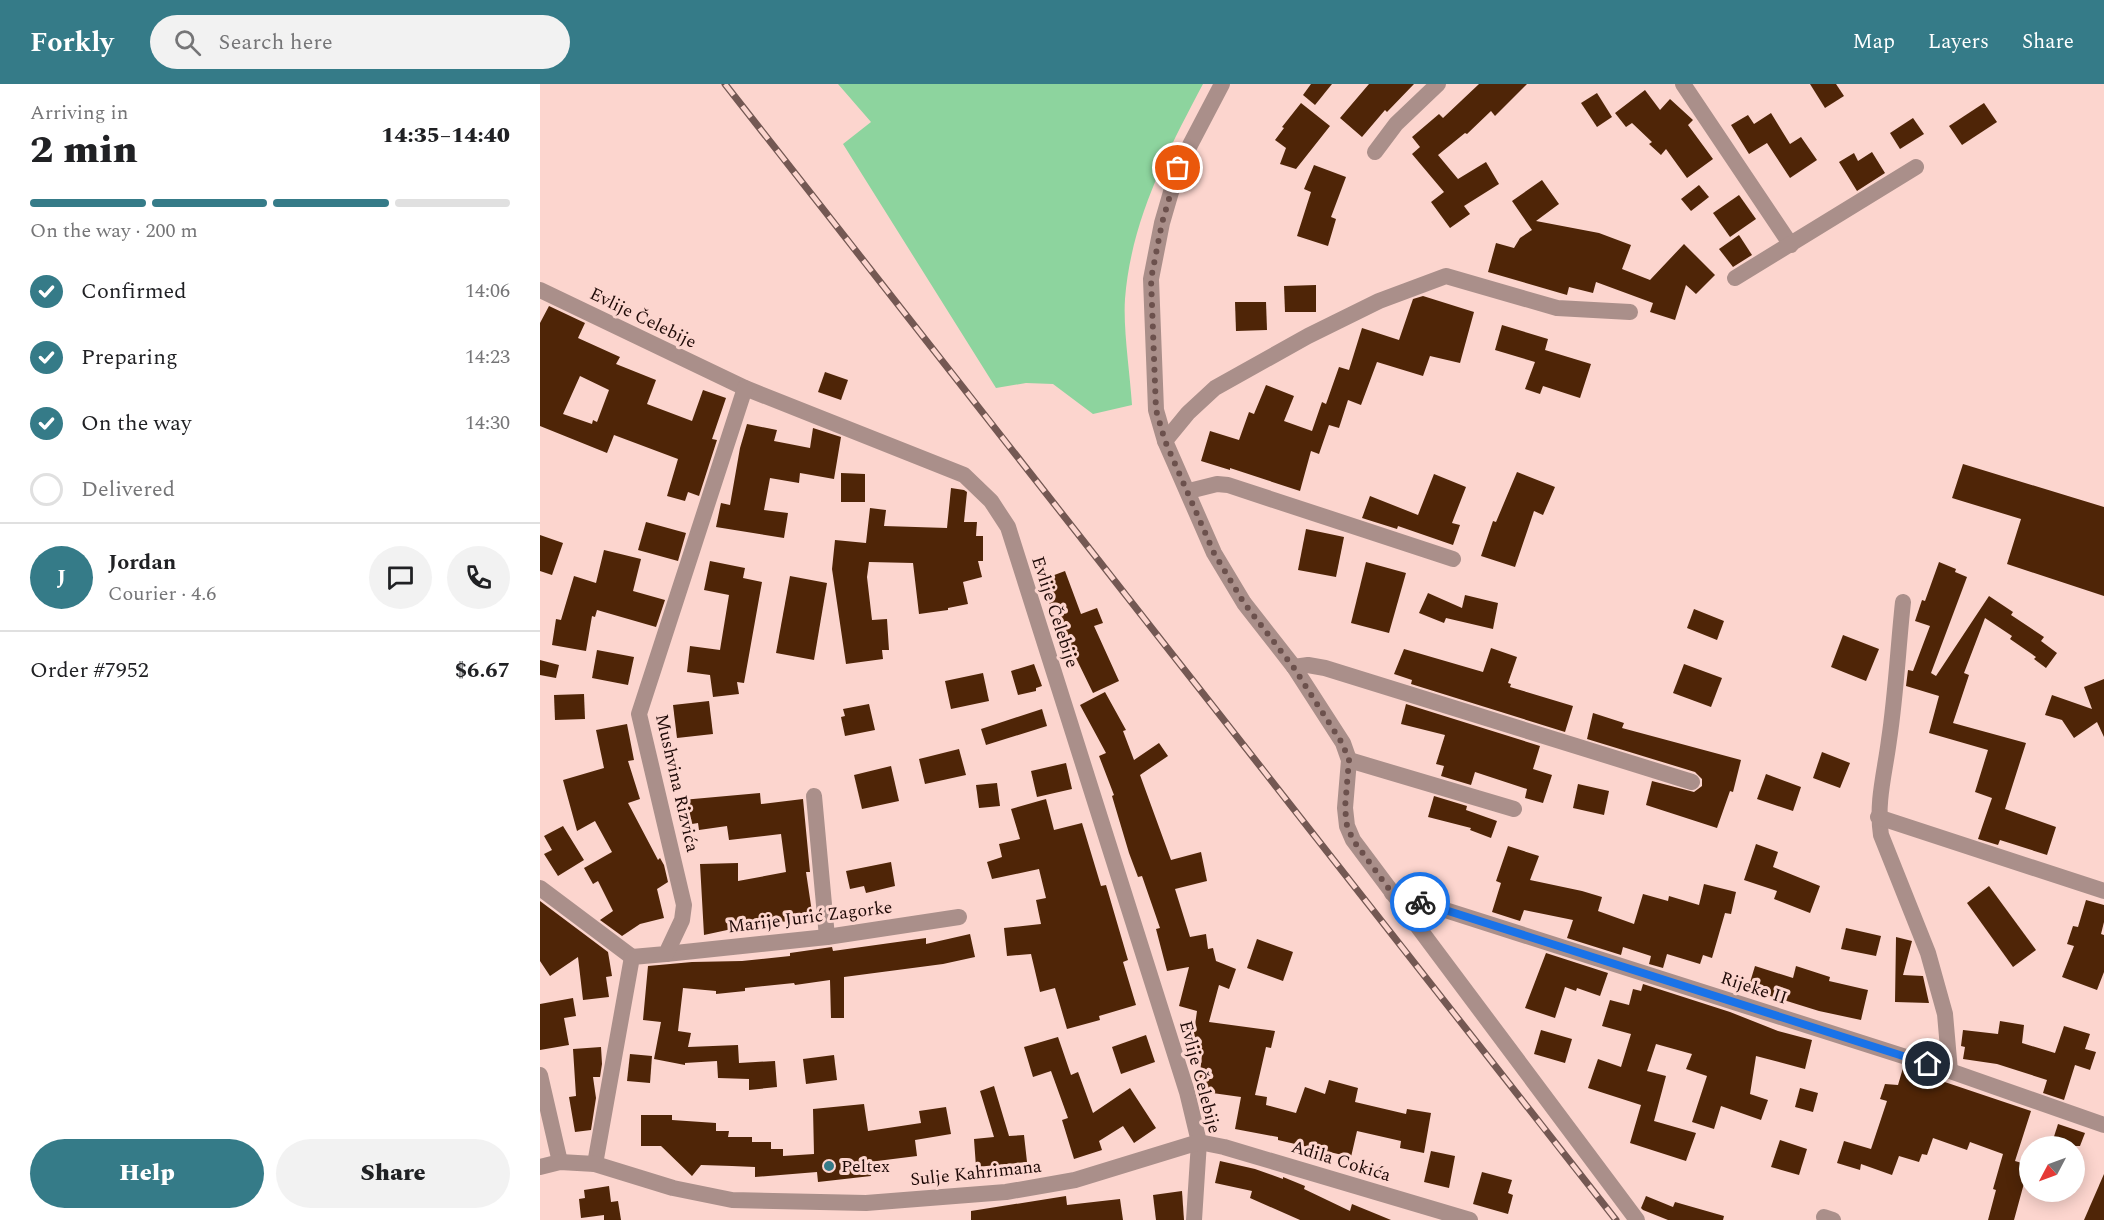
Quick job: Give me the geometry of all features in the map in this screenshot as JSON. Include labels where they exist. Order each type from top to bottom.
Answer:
[{"type":"street","points":[[1222,84],[1178,168],[1162,223],[1151,279],[1156,410],[1165,441],[1189,491],[1214,553],[1244,603],[1294,668],[1342,743],[1349,760],[1345,808],[1347,826],[1353,840],[1636,1220]]},
{"type":"street","points":[[1375,152],[1395,124],[1438,84]]},
{"type":"street","points":[[1683,84],[1791,245]]},
{"type":"street","points":[[1735,278],[1916,167]]},
{"type":"street","points":[[1165,441],[1188,413],[1215,388],[1308,336],[1379,301],[1446,276],[1557,308],[1630,312]]},
{"type":"street","name":"Evlije Čelebije","points":[[540,290],[745,388],[964,475],[991,501],[1008,527],[1187,1092],[1199,1142],[1194,1220]]},
{"type":"street","name":"Mushvina Rizvića","points":[[666,954],[682,920],[684,905],[639,714],[745,388]]},
{"type":"street","points":[[1189,491],[1218,484],[1228,485],[1453,559]]},
{"type":"street","points":[[1903,602],[1889,740],[1880,789],[1878,817],[1881,835],[1928,953],[1942,1004],[1950,1071]]},
{"type":"street","points":[[1294,668],[1308,665],[1325,668],[1692,782]]},
{"type":"street","points":[[1349,760],[1514,809]]},
{"type":"street","points":[[814,796],[827,937]]},
{"type":"street","points":[[1878,817],[2104,891]]},
{"type":"street","points":[[540,888],[632,957],[666,954]]},
{"type":"street","name":"Rijeke II","points":[[1392,893],[1950,1071],[2104,1125]]},
{"type":"street","name":"Marije Jurić Zagorke","points":[[666,954],[827,937],[959,917]]},
{"type":"street","points":[[595,1164],[632,957]]},
{"type":"street","points":[[540,1075],[560,1162]]},
{"type":"street","name":"Sulje Kahrimana","points":[[540,1167],[560,1162],[595,1164],[673,1188],[732,1200],[866,1203],[1006,1192],[1075,1180],[1199,1142]]},
{"type":"street","name":"Adila Cokića","points":[[1199,1142],[1224,1147],[1470,1220]]},
{"type":"green space","points":[[838,84],[1203,84],[1164,161],[1135,242],[1125,299],[1132,405],[1093,414],[1053,384],[1026,383],[996,388],[843,144],[871,122]]},
{"type":"building","points":[[1311,84],[1332,84],[1315,105],[1303,95]]},
{"type":"building","points":[[1369,84],[1414,84],[1387,112],[1385,110],[1362,137],[1340,118]]},
{"type":"building","points":[[1479,84],[1527,84],[1495,116],[1491,111],[1467,134],[1465,133],[1438,155],[1458,179],[1486,162],[1499,184],[1464,206],[1470,214],[1450,228],[1431,202],[1444,192],[1412,154],[1420,147],[1412,137],[1439,114],[1443,118]]},
{"type":"building","points":[[1810,84],[1836,84],[1844,96],[1825,108]]},
{"type":"building","points":[[1645,90],[1660,110],[1670,99],[1693,120],[1688,125],[1713,159],[1687,178],[1666,149],[1661,155],[1649,144],[1652,142],[1632,123],[1626,127],[1615,113]]},
{"type":"building","points":[[1597,93],[1612,117],[1597,127],[1581,103]]},
{"type":"building","points":[[1301,103],[1330,126],[1296,169],[1280,164],[1286,148],[1275,140]]},
{"type":"building","points":[[1984,103],[1997,122],[1962,145],[1949,126]]},
{"type":"building","points":[[1771,113],[1790,144],[1801,137],[1817,160],[1790,178],[1767,143],[1749,154],[1731,125],[1748,115],[1754,124]]},
{"type":"building","points":[[1913,118],[1924,134],[1900,149],[1890,133]]},
{"type":"building","points":[[1872,152],[1885,173],[1857,191],[1839,162],[1854,153],[1858,161]]},
{"type":"building","points":[[1314,165],[1346,177],[1331,217],[1336,219],[1328,246],[1297,236],[1311,192],[1304,189]]},
{"type":"building","points":[[1542,180],[1559,204],[1536,221],[1599,233],[1631,245],[1622,269],[1650,280],[1684,244],[1715,275],[1696,294],[1686,285],[1675,320],[1650,312],[1653,303],[1596,282],[1593,293],[1569,287],[1567,295],[1488,272],[1496,243],[1514,248],[1520,238],[1532,230],[1512,201]]},
{"type":"building","points":[[1699,185],[1709,197],[1691,211],[1681,199]]},
{"type":"building","points":[[1739,195],[1756,219],[1730,237],[1713,213]]},
{"type":"building","points":[[1739,235],[1752,255],[1733,267],[1719,249]]},
{"type":"building","points":[[1316,285],[1316,312],[1285,312],[1284,286]]},
{"type":"building","points":[[1423,296],[1474,312],[1460,363],[1430,356],[1423,376],[1377,362],[1361,405],[1348,400],[1339,428],[1329,425],[1319,454],[1311,451],[1300,491],[1201,461],[1210,431],[1239,440],[1249,412],[1254,414],[1266,385],[1294,396],[1284,421],[1312,431],[1322,402],[1326,404],[1339,367],[1349,370],[1362,328],[1399,340],[1413,299]]},
{"type":"building","points":[[1235,302],[1266,302],[1267,330],[1236,331]]},
{"type":"building","points":[[549,306],[585,323],[578,338],[620,357],[616,364],[656,380],[647,404],[692,421],[703,390],[726,398],[712,439],[717,440],[699,496],[688,492],[685,501],[667,496],[678,459],[614,435],[607,453],[540,426],[540,323]],"holes":[[[580,376],[609,390],[597,422],[593,420],[592,424],[563,414]]]},
{"type":"building","points":[[1502,325],[1548,339],[1545,350],[1591,364],[1580,398],[1543,386],[1540,394],[1525,389],[1535,362],[1495,350]]},
{"type":"building","points":[[825,372],[848,380],[841,400],[818,392]]},
{"type":"building","points":[[747,424],[777,430],[774,441],[810,448],[813,428],[841,437],[834,479],[800,473],[799,483],[770,478],[764,510],[788,513],[784,538],[716,527],[721,503],[730,505],[740,448]]},
{"type":"building","points":[[1963,464],[2104,507],[2104,596],[2007,564],[2021,519],[1952,498]]},
{"type":"building","points":[[1517,472],[1555,487],[1543,515],[1534,511],[1515,567],[1481,556],[1493,521],[1496,522]]},
{"type":"building","points":[[841,473],[865,474],[865,502],[841,502]]},
{"type":"building","points":[[1434,474],[1466,487],[1452,523],[1460,525],[1453,545],[1398,526],[1397,529],[1362,518],[1370,496],[1418,515]]},
{"type":"building","points":[[951,488],[967,492],[964,522],[977,522],[976,536],[983,536],[983,561],[978,561],[982,577],[963,582],[968,604],[948,608],[948,610],[919,614],[913,563],[869,562],[867,577],[872,620],[887,619],[889,650],[882,650],[883,659],[846,664],[832,569],[835,540],[866,543],[870,508],[886,510],[884,526],[947,528]]},
{"type":"building","points":[[646,522],[686,533],[678,561],[638,550]]},
{"type":"building","points":[[1306,529],[1344,537],[1336,577],[1298,570]]},
{"type":"building","points":[[540,535],[563,543],[552,575],[540,571]]},
{"type":"building","points":[[604,550],[641,559],[633,591],[665,600],[656,627],[597,610],[595,617],[592,616],[586,651],[552,645],[556,619],[561,620],[574,576],[596,583]]},
{"type":"building","points":[[710,561],[745,568],[743,578],[762,582],[744,683],[737,682],[739,694],[713,697],[710,675],[687,672],[690,646],[720,650],[729,595],[704,590]]},
{"type":"building","points":[[1366,562],[1406,573],[1389,633],[1351,623]]},
{"type":"building","points":[[1939,562],[1956,569],[1955,572],[1967,577],[1931,673],[1936,676],[1989,596],[2013,612],[2011,615],[2044,637],[2041,641],[2057,653],[2046,668],[2034,659],[2036,657],[2010,639],[2012,636],[1985,618],[1964,673],[1969,675],[1953,723],[2026,743],[2005,809],[2056,827],[2047,855],[2000,840],[1998,845],[1978,839],[1992,798],[1975,792],[1988,750],[1929,733],[1939,696],[1906,686],[1908,670],[1913,671],[1930,626],[1915,621]]},
{"type":"building","points":[[1065,571],[1081,614],[1097,608],[1103,623],[1094,626],[1119,681],[1093,693],[1075,656],[1057,609],[1052,610],[1045,591],[1054,588],[1049,577]]},
{"type":"building","points":[[790,576],[827,583],[814,660],[776,653]]},
{"type":"building","points":[[1428,593],[1462,608],[1465,595],[1498,603],[1493,629],[1446,618],[1444,623],[1419,613]]},
{"type":"building","points":[[1694,609],[1724,621],[1717,640],[1687,628]]},
{"type":"building","points":[[1843,635],[1879,649],[1866,681],[1831,667]]},
{"type":"building","points":[[1491,648],[1517,657],[1508,683],[1511,684],[1510,687],[1573,706],[1565,732],[1411,684],[1412,680],[1394,674],[1404,649],[1483,672]]},
{"type":"building","points":[[597,650],[634,657],[628,685],[592,678]]},
{"type":"building","points":[[540,660],[559,665],[556,678],[540,675]]},
{"type":"building","points":[[1034,664],[1042,686],[1036,688],[1036,691],[1018,695],[1011,671]]},
{"type":"building","points":[[1684,664],[1722,678],[1711,707],[1673,693]]},
{"type":"building","points":[[983,673],[989,701],[951,709],[945,681]]},
{"type":"building","points":[[2104,679],[2104,737],[2097,722],[2074,738],[2062,720],[2045,715],[2052,695],[2092,709],[2084,687]]},
{"type":"building","points":[[1105,692],[1126,730],[1123,731],[1134,760],[1159,743],[1168,756],[1140,775],[1171,860],[1201,852],[1207,881],[1175,889],[1190,937],[1206,934],[1208,949],[1213,948],[1216,961],[1236,969],[1229,989],[1219,985],[1209,1022],[1275,1031],[1271,1048],[1266,1047],[1255,1095],[1267,1097],[1266,1105],[1296,1113],[1305,1087],[1325,1094],[1329,1080],[1358,1088],[1355,1102],[1406,1114],[1407,1109],[1431,1113],[1424,1153],[1400,1148],[1401,1141],[1357,1131],[1351,1157],[1278,1140],[1278,1137],[1235,1129],[1241,1097],[1198,1091],[1202,1055],[1191,1054],[1197,1011],[1179,1006],[1189,967],[1167,971],[1156,929],[1160,928],[1142,876],[1138,877],[1129,853],[1112,796],[1114,795],[1099,756],[1106,753],[1080,705]]},
{"type":"building","points":[[584,694],[585,719],[555,720],[554,695]]},
{"type":"building","points":[[709,701],[713,734],[677,738],[673,705]]},
{"type":"building","points":[[869,704],[875,730],[845,736],[841,717],[845,716],[843,709]]},
{"type":"building","points":[[1406,704],[1540,746],[1533,769],[1552,775],[1543,803],[1525,798],[1527,789],[1475,772],[1471,785],[1441,776],[1444,766],[1436,764],[1445,735],[1401,724]]},
{"type":"building","points":[[1042,709],[1047,726],[986,745],[981,729]]},
{"type":"building","points":[[1593,713],[1624,723],[1622,728],[1741,760],[1733,792],[1730,791],[1717,828],[1646,805],[1652,781],[1694,792],[1702,786],[1702,779],[1695,772],[1587,739]]},
{"type":"building","points":[[627,724],[634,760],[628,761],[640,799],[628,803],[658,860],[660,858],[664,865],[668,882],[657,889],[664,918],[640,924],[622,936],[600,920],[613,911],[598,881],[593,884],[584,868],[612,852],[595,821],[577,831],[563,780],[604,768],[596,730]]},
{"type":"building","points":[[959,749],[966,775],[925,784],[919,759]]},
{"type":"building","points":[[1822,752],[1850,763],[1840,788],[1813,778]]},
{"type":"building","points":[[1066,763],[1072,789],[1037,797],[1031,771]]},
{"type":"building","points":[[891,766],[899,801],[862,809],[854,775]]},
{"type":"building","points":[[1766,774],[1801,787],[1793,811],[1757,799]]},
{"type":"building","points":[[997,783],[1000,806],[979,808],[976,785]]},
{"type":"building","points":[[1578,784],[1609,791],[1604,815],[1573,808]]},
{"type":"building","points":[[760,793],[761,804],[803,799],[810,872],[806,872],[813,919],[755,924],[704,935],[700,864],[738,863],[738,881],[786,872],[781,834],[729,840],[727,826],[699,830],[698,823],[686,825],[682,800]]},
{"type":"building","points":[[1434,796],[1467,806],[1466,810],[1497,821],[1491,838],[1470,830],[1471,828],[1428,817]]},
{"type":"building","points":[[1046,799],[1054,830],[1082,823],[1101,886],[1106,885],[1128,960],[1123,962],[1136,1005],[1099,1016],[1100,1020],[1067,1029],[1055,988],[1040,992],[1031,954],[1007,956],[1004,928],[1041,924],[1036,900],[1046,898],[1039,869],[992,879],[987,862],[1002,857],[999,844],[1020,839],[1011,809]]},
{"type":"building","points":[[563,826],[584,860],[558,876],[544,854],[552,850],[544,836]]},
{"type":"building","points":[[1756,844],[1778,852],[1773,867],[1820,886],[1810,913],[1774,899],[1777,891],[1744,880]]},
{"type":"building","points":[[1508,846],[1539,856],[1530,880],[1602,897],[1598,911],[1634,924],[1643,894],[1668,901],[1669,896],[1699,905],[1704,884],[1736,892],[1731,914],[1725,913],[1712,958],[1703,955],[1700,964],[1667,954],[1663,968],[1649,964],[1651,956],[1623,947],[1621,955],[1567,938],[1573,920],[1524,910],[1520,921],[1492,912],[1501,883],[1496,881]]},
{"type":"building","points":[[891,862],[895,886],[866,893],[864,886],[850,889],[846,871]]},
{"type":"building","points":[[1989,886],[2036,950],[2013,967],[1967,903]]},
{"type":"building","points":[[2086,900],[2104,905],[2101,934],[2104,935],[2104,972],[2097,990],[2062,977],[2074,946],[2067,944],[2073,926],[2078,927]]},
{"type":"building","points":[[540,901],[608,952],[612,976],[606,977],[609,997],[583,1000],[578,957],[550,976],[540,961]]},
{"type":"building","points":[[1846,928],[1881,936],[1876,956],[1841,949]]},
{"type":"building","points":[[970,934],[975,957],[943,964],[844,977],[844,1018],[831,1018],[830,980],[745,988],[745,991],[716,994],[716,991],[683,988],[678,1031],[691,1033],[688,1047],[738,1045],[739,1063],[775,1061],[777,1087],[749,1090],[749,1079],[718,1078],[717,1061],[685,1063],[685,1065],[654,1059],[661,1022],[643,1020],[648,966],[742,961],[790,956],[790,953],[832,947],[833,951],[926,938],[926,944]]},
{"type":"building","points":[[1896,937],[1912,941],[1903,975],[1923,976],[1929,1003],[1895,1002]]},
{"type":"building","points":[[1257,939],[1293,952],[1283,981],[1247,968]]},
{"type":"building","points":[[1546,953],[1608,973],[1600,996],[1577,988],[1576,991],[1565,987],[1555,1018],[1525,1008]]},
{"type":"building","points":[[1755,966],[1793,978],[1796,966],[1830,977],[1829,981],[1868,990],[1861,1020],[1819,1011],[1748,989]]},
{"type":"building","points":[[1643,984],[1730,1012],[1778,1031],[1812,1040],[1805,1069],[1756,1056],[1750,1094],[1768,1100],[1761,1120],[1721,1106],[1714,1129],[1692,1122],[1707,1076],[1686,1069],[1692,1054],[1656,1044],[1647,1071],[1666,1076],[1654,1121],[1696,1133],[1686,1161],[1630,1143],[1641,1105],[1588,1088],[1598,1059],[1621,1067],[1631,1034],[1602,1026],[1610,1000],[1629,1005],[1633,989],[1641,991]]},
{"type":"building","points":[[573,998],[576,1016],[564,1018],[569,1045],[540,1050],[540,1004]]},
{"type":"building","points":[[2000,1021],[2024,1025],[2022,1043],[2055,1053],[2064,1026],[2090,1034],[2085,1049],[2096,1052],[2090,1070],[2075,1065],[2064,1100],[2043,1093],[2047,1080],[1997,1064],[1963,1059],[1965,1047],[1961,1046],[1963,1030],[1998,1034]]},
{"type":"building","points":[[1541,1030],[1572,1039],[1565,1063],[1534,1054]]},
{"type":"building","points":[[1146,1035],[1155,1062],[1121,1074],[1112,1047]]},
{"type":"building","points":[[1058,1037],[1071,1075],[1078,1072],[1093,1113],[1130,1088],[1156,1128],[1134,1143],[1123,1126],[1099,1141],[1102,1150],[1074,1159],[1062,1120],[1068,1118],[1051,1071],[1033,1077],[1024,1047]]},
{"type":"building","points":[[601,1047],[600,1077],[593,1077],[596,1098],[591,1130],[575,1132],[569,1097],[576,1096],[573,1049]]},
{"type":"building","points":[[630,1054],[652,1056],[650,1083],[627,1081]]},
{"type":"building","points":[[834,1055],[837,1080],[806,1084],[803,1059]]},
{"type":"building","points":[[1903,1068],[2031,1111],[2023,1136],[2019,1136],[2019,1148],[2015,1161],[2019,1162],[2019,1202],[2014,1220],[1988,1220],[1996,1190],[1993,1189],[2003,1154],[1970,1142],[1967,1150],[1933,1138],[1927,1155],[1922,1154],[1919,1162],[1899,1156],[1892,1175],[1861,1164],[1860,1170],[1837,1163],[1844,1141],[1871,1149],[1887,1101],[1880,1099],[1885,1084],[1898,1085]]},
{"type":"building","points":[[994,1086],[1009,1136],[1024,1135],[1027,1162],[976,1167],[974,1139],[994,1137],[980,1091]]},
{"type":"building","points":[[1800,1088],[1818,1093],[1813,1112],[1795,1107]]},
{"type":"building","points":[[864,1104],[868,1131],[921,1123],[919,1111],[946,1107],[951,1134],[915,1140],[917,1156],[869,1162],[871,1176],[818,1182],[817,1172],[755,1177],[755,1167],[701,1165],[692,1176],[661,1146],[641,1146],[641,1115],[672,1115],[672,1120],[716,1123],[716,1131],[729,1131],[728,1137],[752,1137],[752,1142],[771,1142],[771,1149],[783,1149],[783,1156],[814,1154],[813,1109]]},
{"type":"building","points":[[2058,1124],[2085,1133],[2084,1136],[2054,1136]]},
{"type":"building","points":[[1780,1140],[1807,1149],[1799,1175],[1771,1167]]},
{"type":"building","points":[[1431,1151],[1455,1156],[1449,1188],[1424,1182]]},
{"type":"building","points":[[1220,1161],[1255,1169],[1283,1179],[1283,1177],[1305,1186],[1304,1189],[1350,1211],[1352,1204],[1391,1220],[1300,1220],[1250,1198],[1252,1191],[1215,1183]]},
{"type":"building","points":[[1482,1172],[1512,1180],[1508,1193],[1513,1195],[1508,1214],[1473,1204]]},
{"type":"building","points":[[2104,1174],[2104,1220],[2084,1220]]},
{"type":"building","points":[[609,1186],[611,1202],[618,1201],[621,1220],[604,1220],[604,1215],[581,1218],[579,1199],[585,1198],[584,1190]]},
{"type":"building","points":[[1182,1191],[1184,1220],[1156,1220],[1153,1195]]},
{"type":"building","points":[[1066,1196],[1067,1205],[1120,1199],[1123,1220],[971,1220],[971,1211]]},
{"type":"building","points":[[1646,1196],[1673,1207],[1675,1202],[1724,1216],[1723,1220],[1668,1220],[1641,1208]]},
{"type":"railway","points":[[725,84],[1616,1220]]},
{"type":"way so far","points":[[1178,168],[1162,223],[1151,279],[1156,410],[1165,441],[1189,491],[1214,553],[1244,603],[1294,668],[1342,743],[1349,760],[1345,808],[1347,826],[1353,840],[1392,893],[1420,902]]},
{"type":"place","name":"Peltex","points":[[829,1166]]},
{"type":"route","points":[[1420,902],[1928,1064]]}]
